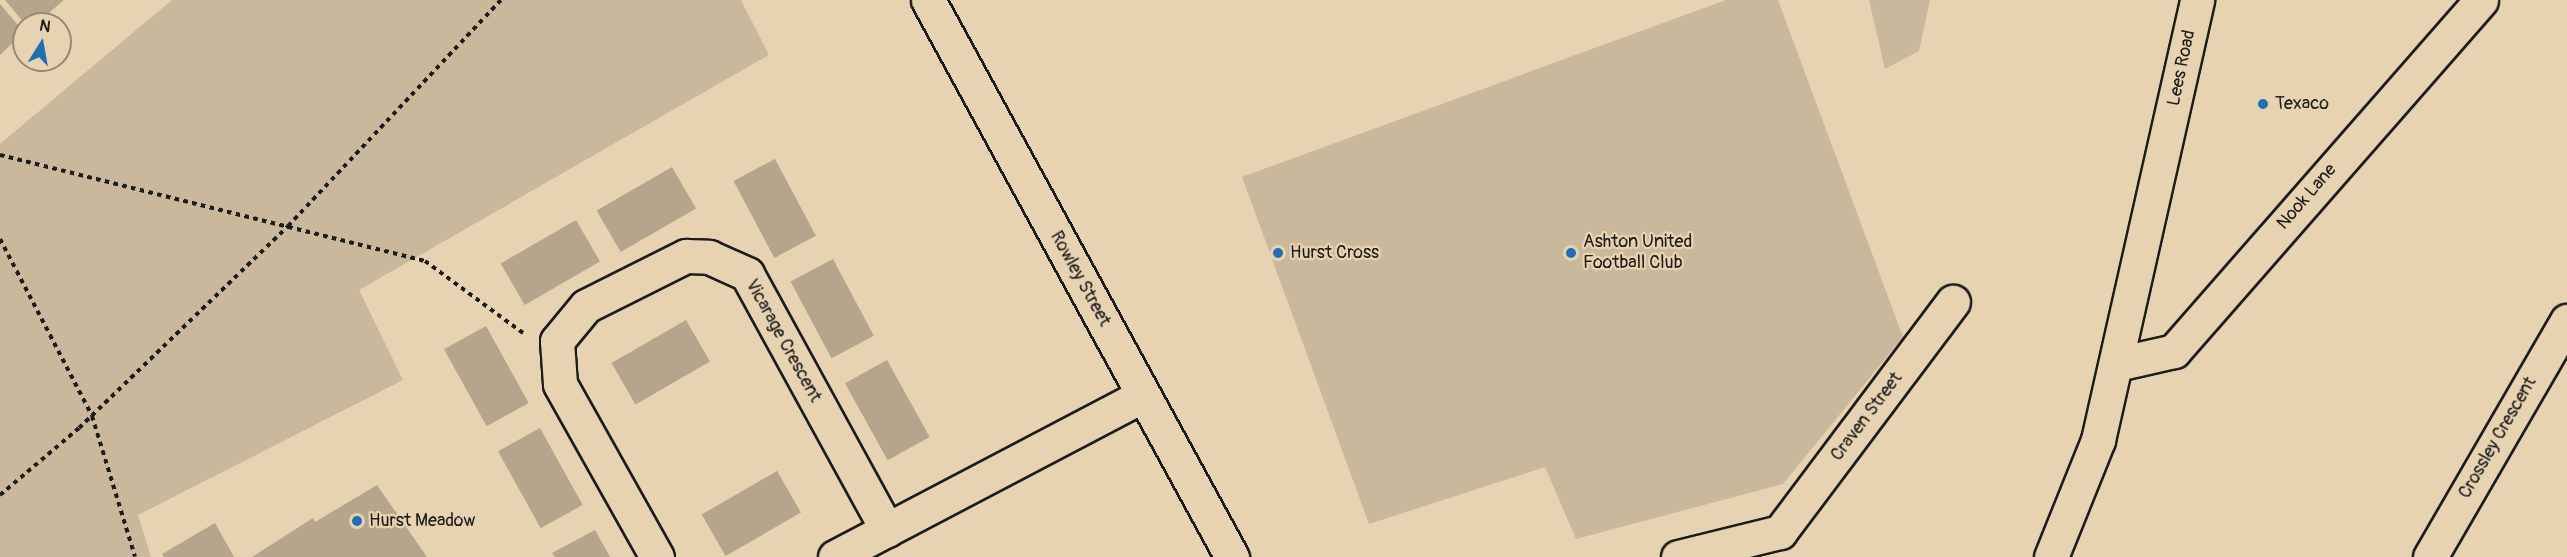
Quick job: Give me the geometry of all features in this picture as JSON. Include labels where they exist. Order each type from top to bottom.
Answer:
[{"type":"street","name":"Rowley Street","points":[[928,0],[1232,557]]},
{"type":"street","name":"Lees Road","points":[[2051,557],[2098,440],[2117,364],[2197,0]]},
{"type":"street","name":"Nook Lane","points":[[2117,364],[2174,351],[2481,0]]},
{"type":"street","name":"Vicarage Crescent","points":[[555,357],[557,341],[586,306],[686,256],[728,263],[747,274],[887,530]]},
{"type":"street","name":"Craven Street","points":[[1740,550],[1780,532],[1953,302]]},
{"type":"street","name":"Crossley Crescent","points":[[2430,557],[2567,321]]},
{"type":"street","points":[[555,357],[560,384],[657,557]]},
{"type":"street","points":[[835,557],[1143,394]]},
{"type":"street","points":[[1678,557],[1740,550]]},
{"type":"path","points":[[0,495],[92,416],[288,226],[501,0]]},
{"type":"path","points":[[0,156],[425,261],[555,357]]},
{"type":"path","points":[[0,239],[92,416],[135,557]]},
{"type":"shaded area","points":[[172,0],[741,0],[769,55],[359,290],[403,380],[138,515],[151,557],[0,557],[0,144]]},
{"type":"shaded area","name":"Ashton United Football Club","points":[[1726,0],[1778,0],[1903,337],[1783,484],[1576,539],[1545,467],[1369,524],[1242,177]]},
{"type":"shaded area","points":[[1869,0],[1930,0],[1919,51],[1885,69]]},
{"type":"building","points":[[5,0],[64,0],[50,12],[15,12]]},
{"type":"building","points":[[0,4],[12,18],[12,44],[0,55]]},
{"type":"building","points":[[775,159],[816,236],[774,258],[734,181]]},
{"type":"building","points":[[672,167],[696,209],[621,252],[597,210]]},
{"type":"building","points":[[576,220],[600,262],[525,305],[501,264]]},
{"type":"building","points":[[833,259],[874,336],[831,358],[791,282]]},
{"type":"building","points":[[686,320],[710,362],[636,405],[612,363]]},
{"type":"building","points":[[486,326],[529,403],[487,426],[444,349]]},
{"type":"building","points":[[887,360],[930,437],[888,460],[845,383]]},
{"type":"building","points":[[540,428],[583,505],[541,528],[498,451]]},
{"type":"building","points":[[777,471],[801,513],[726,556],[702,514]]},
{"type":"building","name":"Hurst Meadow","points":[[377,485],[427,557],[252,557],[313,518],[315,522]]},
{"type":"building","points":[[215,523],[234,557],[164,557],[162,554]]},
{"type":"building","points":[[595,530],[610,557],[555,557],[552,553]]},
{"type":"place","name":"Texaco","points":[[2263,104]]},
{"type":"place","name":"Hurst Cross","points":[[1278,253]]},
{"type":"place","name":"Ashton United Football Club","points":[[1571,253]]},
{"type":"place","name":"Hurst Meadow","points":[[357,521]]}]
